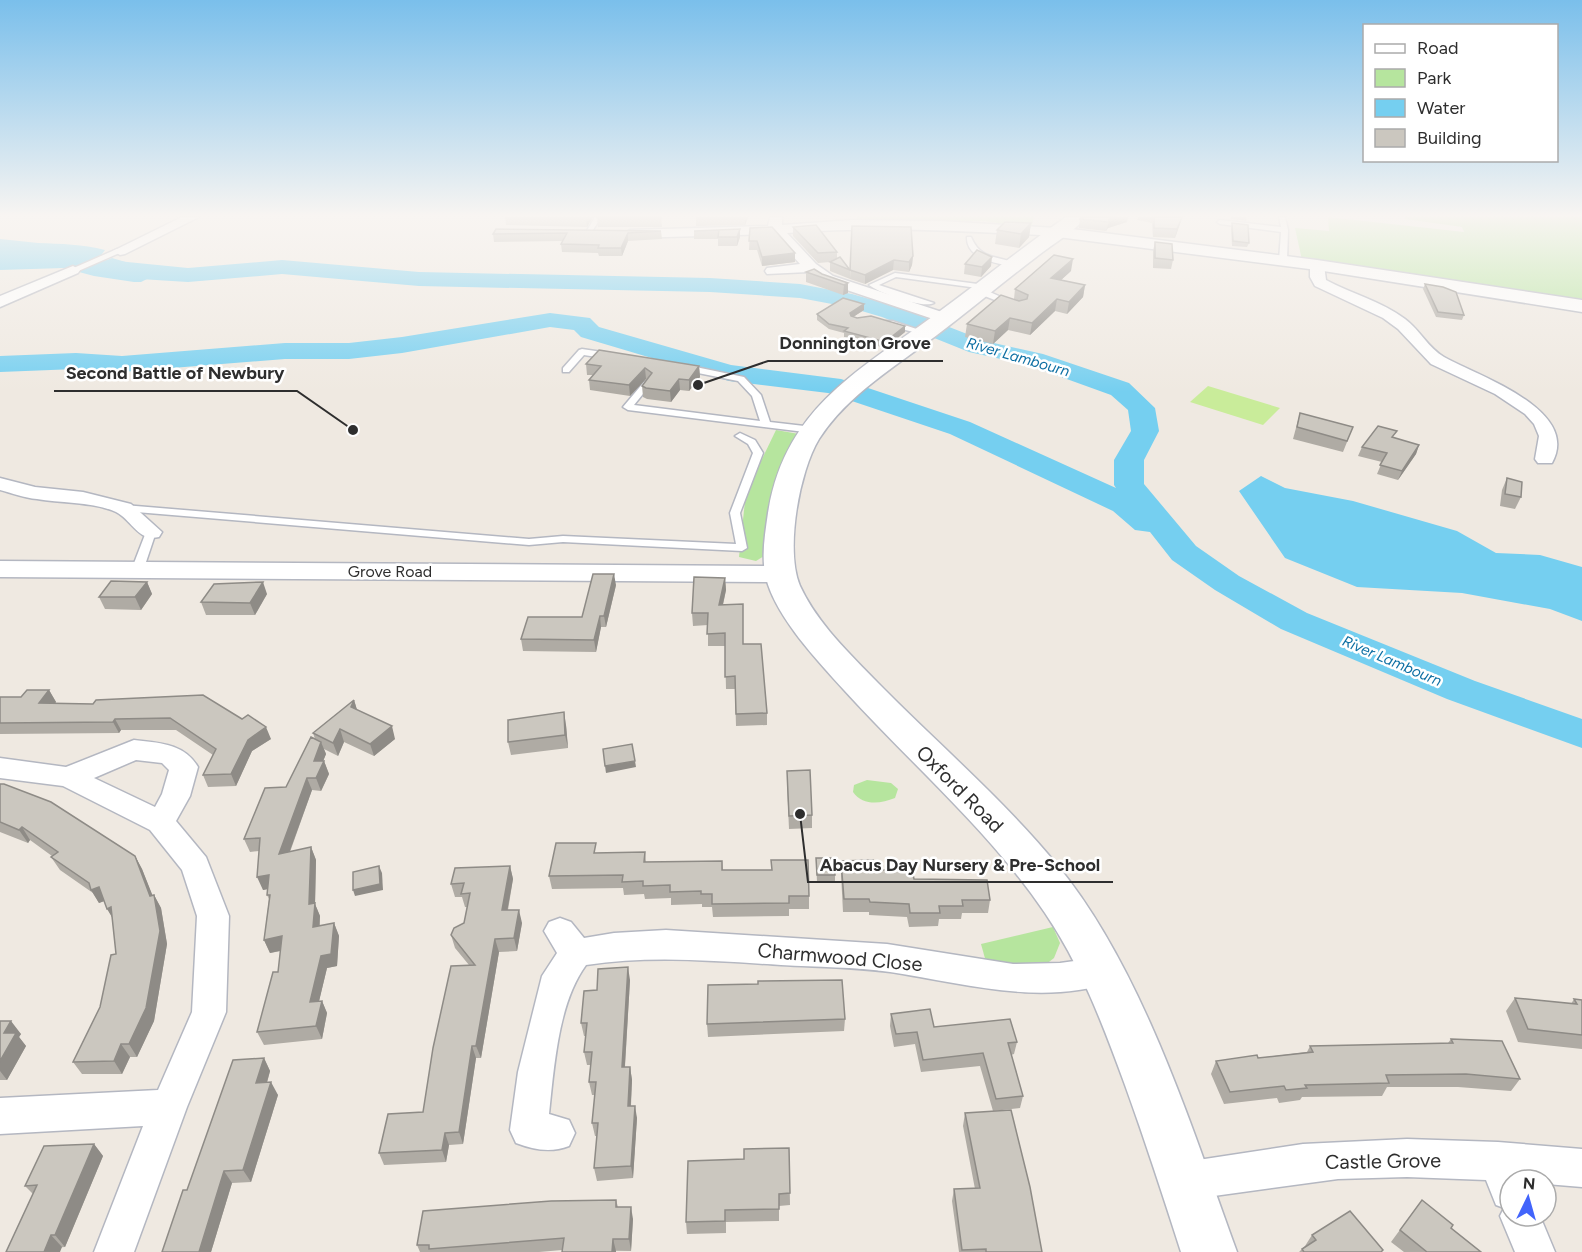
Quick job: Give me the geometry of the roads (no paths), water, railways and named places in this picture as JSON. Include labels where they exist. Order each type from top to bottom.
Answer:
[{"type":"main road","points":[[933,327],[1001,275]]},
{"type":"main road","name":"Oxford Road","points":[[933,327],[856,385],[831,408],[813,430],[798,455],[786,496],[780,543],[780,574],[786,589],[800,611],[838,661],[1043,877],[1065,907],[1103,971],[1124,1017],[1209,1252]]},
{"type":"street","points":[[0,302],[61,275]]},
{"type":"street","points":[[823,275],[933,327]]},
{"type":"street","points":[[1317,275],[1320,283],[1398,321],[1410,331],[1426,352],[1439,361],[1493,385],[1524,405],[1543,424],[1550,438],[1545,459]]},
{"type":"street","points":[[1384,275],[1582,306]]},
{"type":"street","points":[[0,484],[34,493],[83,498],[124,508],[144,551]]},
{"type":"street","name":"Grove Road","points":[[0,569],[144,551],[780,574]]},
{"type":"street","points":[[68,777],[134,750],[169,754],[184,767],[176,796],[160,822]]},
{"type":"street","points":[[0,768],[68,777],[160,822],[195,865],[213,916],[209,1011],[169,1107],[114,1252]]},
{"type":"street","name":"Charmwood Close","points":[[556,1133],[529,1130],[536,1072],[550,1006],[568,942],[614,947],[666,944],[887,958],[1013,978],[1060,977],[1103,971]]},
{"type":"street","points":[[0,1116],[169,1107]]},
{"type":"street","name":"Castle Grove","points":[[1185,1181],[1315,1162],[1396,1158],[1498,1175]]},
{"type":"street","name":"Castle Grove","points":[[1558,1170],[1582,1168]]},
{"type":"street","points":[[1525,1228],[1535,1252]]},
{"type":"lane","points":[[891,275],[873,285],[892,293],[930,303]]},
{"type":"lane","points":[[902,275],[983,289],[1021,309]]},
{"type":"lane","points":[[882,321],[933,327]]},
{"type":"lane","points":[[566,370],[582,352],[617,358]]},
{"type":"lane","points":[[674,367],[741,379],[756,395],[766,425]]},
{"type":"lane","points":[[647,384],[628,407],[813,430]]},
{"type":"lane","points":[[124,508],[530,543],[564,539],[742,548],[735,513],[758,453],[752,442],[740,436]]},
{"type":"water","points":[[92,275],[154,275],[141,282]]},
{"type":"water","points":[[1261,476],[1285,488],[1353,501],[1457,531],[1496,553],[1540,555],[1582,567],[1582,621],[1550,609],[1462,593],[1357,587],[1285,558],[1239,491]]},
{"type":"waterway","name":"River Lambourn","points":[[378,275],[419,279],[710,285],[800,291],[852,301],[890,312],[978,347],[1034,359],[1084,375],[1120,389],[1141,408],[1145,431],[1129,460],[1129,485],[1184,553],[1227,583],[1294,621],[1461,690],[1582,734]]},
{"type":"waterway","points":[[0,364],[76,361],[122,364],[285,351],[349,351],[402,345],[550,320],[581,323],[590,332],[729,373],[832,385],[960,428],[1124,504],[1146,523]]},
{"type":"place","name":"Donnington Grove","points":[[698,385]]},
{"type":"place","name":"Second Battle of Newbury","points":[[353,430]]},
{"type":"place","name":"Abacus Day Nursery & Pre-School","points":[[800,814]]}]
